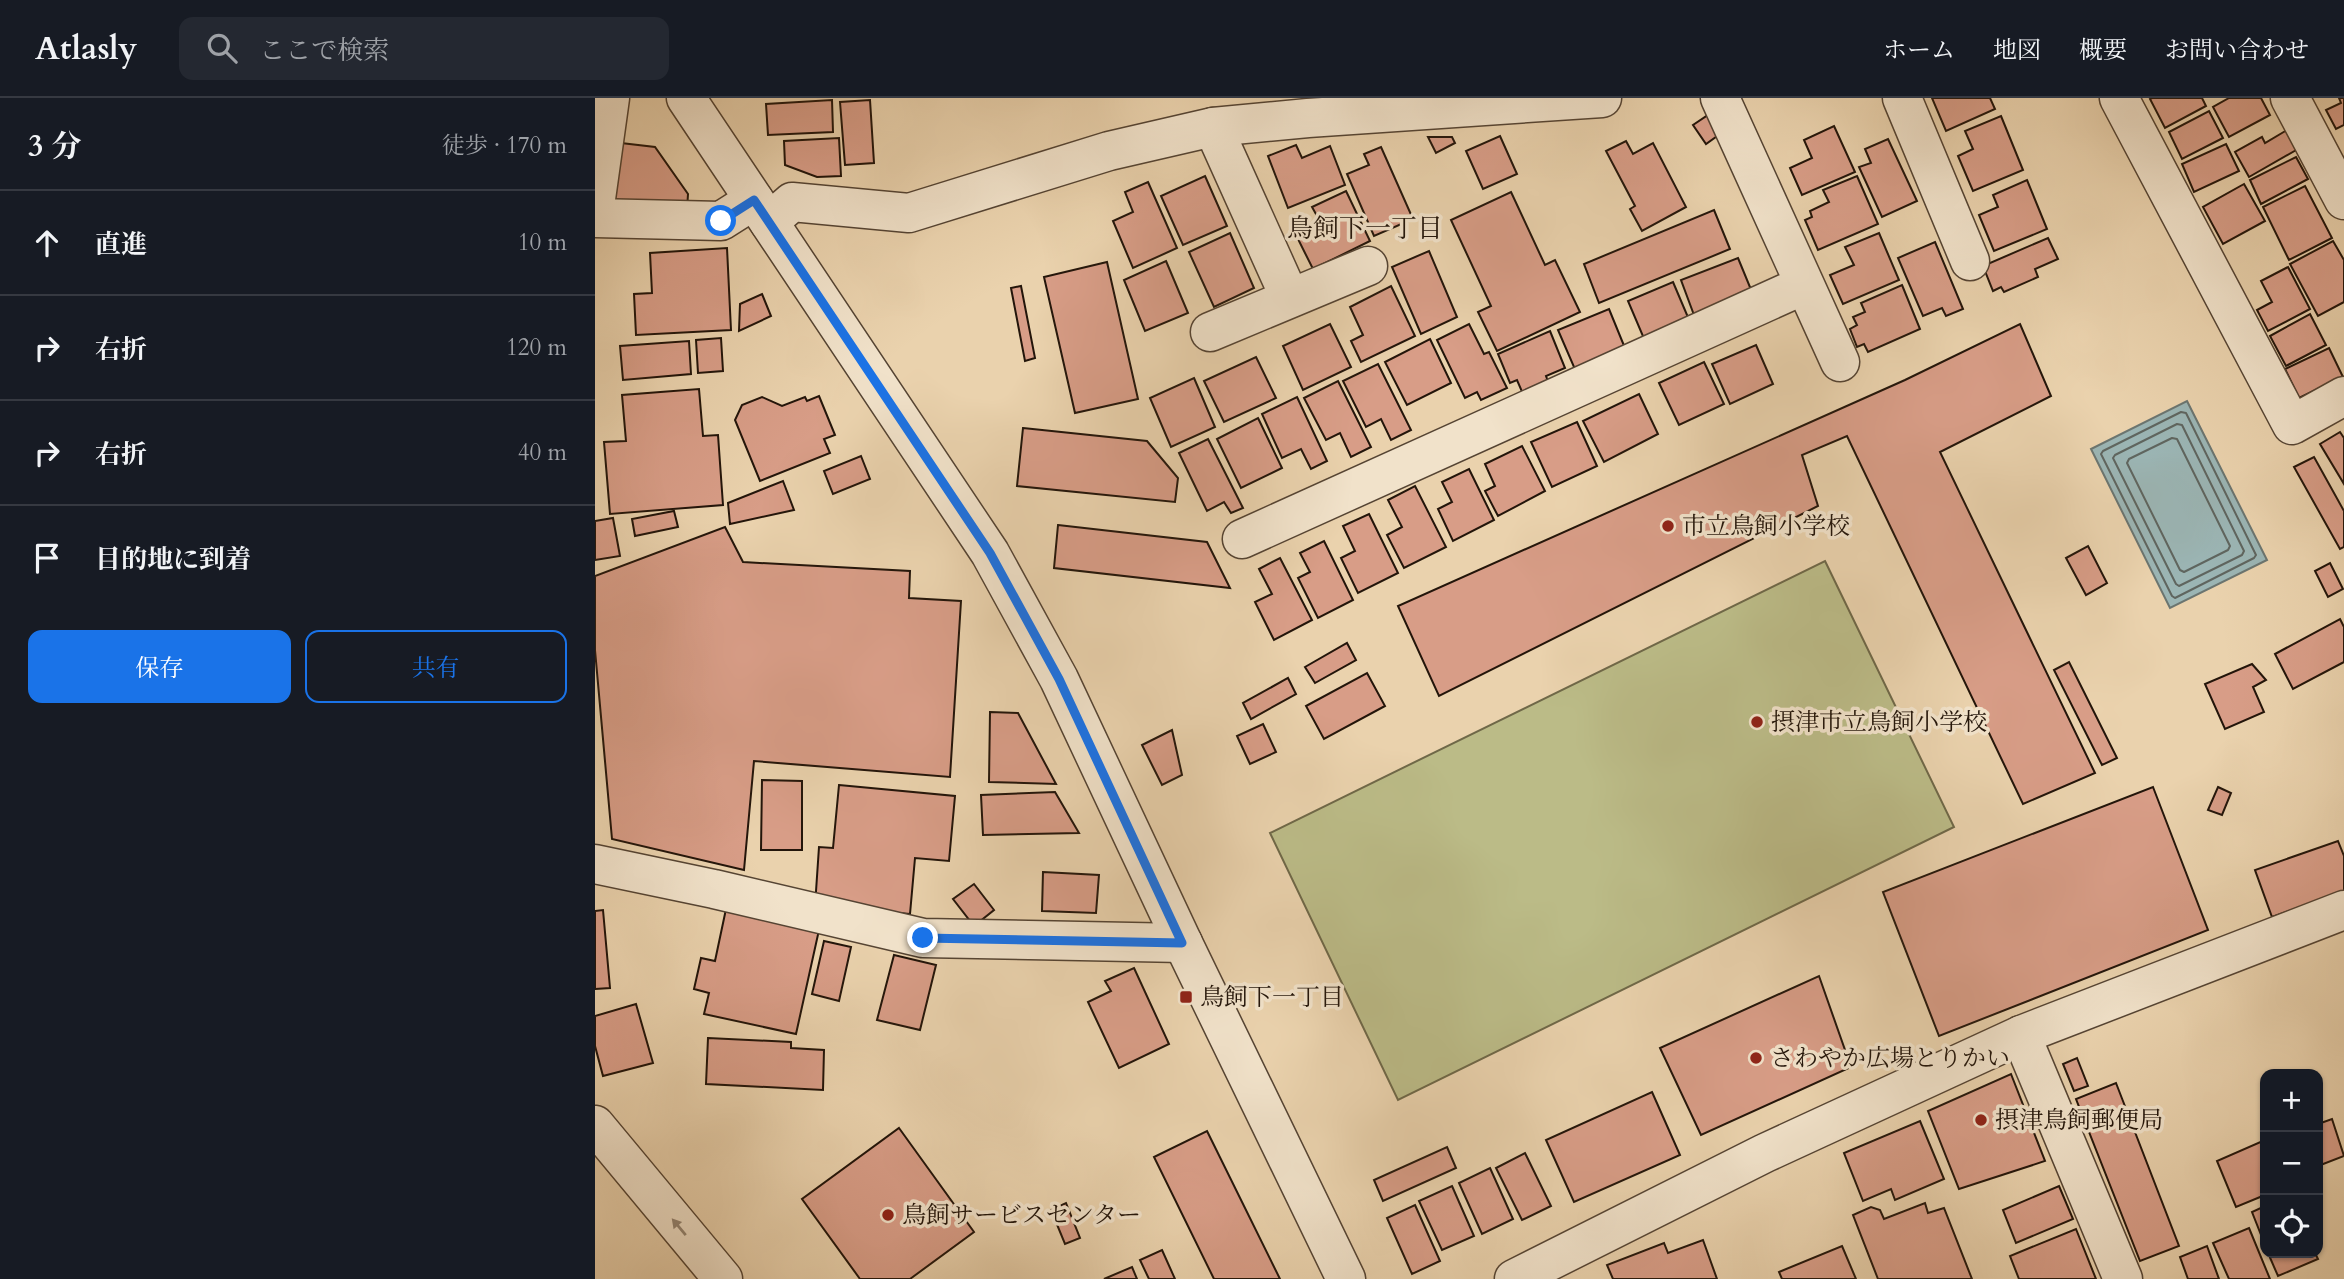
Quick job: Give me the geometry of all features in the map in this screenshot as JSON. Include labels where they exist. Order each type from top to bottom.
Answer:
[{"type":"street","points":[[595,206],[610,98]]},
{"type":"street","points":[[686,98],[990,553],[1059,679],[1182,943],[1346,1279]]},
{"type":"street","points":[[595,218],[721,221],[792,202],[909,213],[1109,151],[1213,127],[1602,98]]},
{"type":"street","points":[[1720,98],[1840,362]]},
{"type":"street","points":[[1902,98],[1970,261]]},
{"type":"street","points":[[2119,98],[2292,425],[2344,396]]},
{"type":"street","points":[[2290,98],[2344,200]]},
{"type":"street","points":[[1213,127],[1290,298]]},
{"type":"street","points":[[1210,332],[1368,266]]},
{"type":"street","points":[[1241,539],[1804,285]]},
{"type":"street","points":[[595,864],[923,938],[1182,943]]},
{"type":"street","points":[[1514,1279],[1765,1153],[2021,1035],[2344,910]]},
{"type":"street","points":[[2021,1035],[2123,1279]]},
{"type":"street","points":[[595,1125],[723,1279]]},
{"type":"green space","points":[[1825,561],[1954,827],[1398,1100],[1270,833]]},
{"type":"water","points":[[2187,401],[2267,560],[2170,608],[2091,449]]},
{"type":"building","points":[[1932,98],[1990,98],[1995,109],[1946,131]]},
{"type":"building","points":[[2202,98],[2206,106],[2165,128],[2150,99]]},
{"type":"building","points":[[2229,98],[2261,98],[2270,115],[2229,137],[2213,107]]},
{"type":"building","points":[[2339,98],[2344,98],[2344,125],[2336,129],[2326,110],[2341,103]]},
{"type":"building","points":[[832,100],[833,132],[768,135],[766,104]]},
{"type":"building","points":[[870,100],[874,163],[845,165],[840,102]]},
{"type":"building","points":[[2209,111],[2223,138],[2182,159],[2169,132]]},
{"type":"building","points":[[1708,115],[1720,134],[1706,144],[1693,125]]},
{"type":"building","points":[[2001,116],[2023,170],[1973,191],[1958,156],[1973,149],[1965,131]]},
{"type":"building","points":[[1834,126],[1855,172],[1802,195],[1790,168],[1812,158],[1804,140]]},
{"type":"building","points":[[2287,130],[2298,149],[2249,177],[2235,152],[2262,137],[2265,143]]},
{"type":"building","points":[[1500,136],[1517,174],[1483,189],[1466,151]]},
{"type":"building","points":[[1428,137],[1452,137],[1455,143],[1436,153]]},
{"type":"building","points":[[839,138],[841,176],[817,177],[785,165],[784,141]]},
{"type":"building","points":[[1888,139],[1917,201],[1882,217],[1859,167],[1871,163],[1865,149]]},
{"type":"building","points":[[1626,141],[1633,154],[1653,143],[1686,207],[1642,231],[1630,209],[1635,206],[1606,151]]},
{"type":"building","points":[[621,143],[655,147],[688,194],[687,210],[614,201]]},
{"type":"building","points":[[2226,144],[2239,171],[2194,192],[2182,164]]},
{"type":"building","points":[[1296,145],[1302,158],[1330,146],[1345,185],[1288,208],[1268,156]]},
{"type":"building","points":[[1381,147],[1413,219],[1374,236],[1347,174],[1369,165],[1364,154]]},
{"type":"building","points":[[2296,157],[2308,179],[2261,204],[2250,180]]},
{"type":"building","points":[[1205,176],[1227,226],[1183,245],[1161,196]]},
{"type":"building","points":[[1857,176],[1878,224],[1818,250],[1805,220],[1812,217],[1810,211],[1829,202],[1823,190]]},
{"type":"building","points":[[2027,180],[2047,229],[1994,251],[1979,215],[1998,207],[1993,195]]},
{"type":"building","points":[[1148,182],[1177,248],[1133,268],[1113,221],[1133,212],[1125,192]]},
{"type":"building","points":[[2244,184],[2265,221],[2223,244],[2203,207]]},
{"type":"building","points":[[2305,186],[2332,238],[2289,260],[2263,207]]},
{"type":"building","points":[[1346,191],[1370,241],[1313,269],[1296,235],[1321,223],[1312,207]]},
{"type":"building","points":[[1511,192],[1545,265],[1555,260],[1580,312],[1497,351],[1478,312],[1491,306],[1451,220]]},
{"type":"building","points":[[1714,210],[1730,249],[1599,303],[1584,264]]},
{"type":"building","points":[[1230,233],[1254,288],[1214,307],[1189,252]]},
{"type":"building","points":[[1879,233],[1899,280],[1843,304],[1830,275],[1854,265],[1845,247]]},
{"type":"building","points":[[2048,238],[2058,259],[2035,269],[2038,277],[2004,292],[2001,287],[1993,291],[1983,266]]},
{"type":"building","points":[[2333,241],[2344,260],[2344,302],[2318,316],[2290,264]]},
{"type":"building","points":[[1935,242],[1963,309],[1946,316],[1942,308],[1923,316],[1898,258]]},
{"type":"building","points":[[727,248],[731,330],[636,335],[634,294],[652,293],[650,253]]},
{"type":"building","points":[[1429,251],[1457,317],[1421,334],[1392,267]]},
{"type":"building","points":[[1738,258],[1752,292],[1694,315],[1681,280]]},
{"type":"building","points":[[1166,261],[1188,313],[1145,331],[1124,280]]},
{"type":"building","points":[[1107,262],[1138,399],[1075,413],[1044,277]]},
{"type":"building","points":[[2288,267],[2310,309],[2268,331],[2257,310],[2272,302],[2261,281]]},
{"type":"building","points":[[1673,282],[1690,322],[1645,341],[1628,301]]},
{"type":"building","points":[[1902,285],[1920,329],[1868,352],[1864,344],[1857,347],[1850,329],[1857,325],[1853,317],[1865,312],[1861,303]]},
{"type":"building","points":[[1021,286],[1035,358],[1025,361],[1011,288]]},
{"type":"building","points":[[1391,286],[1415,336],[1361,362],[1351,341],[1363,335],[1350,307]]},
{"type":"building","points":[[762,294],[771,316],[739,331],[740,304]]},
{"type":"building","points":[[1609,309],[1627,353],[1577,374],[1558,330]]},
{"type":"building","points":[[2310,314],[2326,345],[2286,366],[2270,336]]},
{"type":"building","points":[[1330,324],[1351,367],[1303,390],[1283,346]]},
{"type":"building","points":[[1469,324],[1484,354],[1489,352],[1507,388],[1481,400],[1477,392],[1465,398],[1437,340]]},
{"type":"building","points":[[2020,324],[2051,396],[1940,452],[2095,773],[2023,804],[1847,436],[1802,455],[1818,506],[1439,696],[1398,606],[1905,380]]},
{"type":"building","points":[[1550,331],[1565,368],[1546,376],[1549,384],[1523,394],[1517,380],[1510,383],[1498,354]]},
{"type":"building","points":[[721,338],[723,371],[698,373],[696,340]]},
{"type":"building","points":[[1430,339],[1451,383],[1407,405],[1385,362]]},
{"type":"building","points":[[689,341],[691,374],[623,380],[620,346]]},
{"type":"building","points":[[1756,345],[1773,384],[1730,404],[1712,364]]},
{"type":"building","points":[[2329,348],[2343,377],[2299,398],[2285,369]]},
{"type":"building","points":[[1256,357],[1276,398],[1224,422],[1204,381]]},
{"type":"building","points":[[1704,362],[1724,404],[1679,425],[1659,383]]},
{"type":"building","points":[[1378,364],[1411,430],[1391,440],[1381,419],[1366,427],[1343,381]]},
{"type":"building","points":[[1194,378],[1215,427],[1171,447],[1150,398]]},
{"type":"building","points":[[1338,381],[1371,447],[1351,457],[1340,433],[1326,440],[1304,398]]},
{"type":"building","points":[[699,389],[703,436],[718,435],[723,505],[610,514],[604,442],[626,441],[622,395]]},
{"type":"building","points":[[1639,394],[1658,434],[1604,462],[1583,421]]},
{"type":"building","points":[[819,396],[835,435],[824,439],[830,453],[760,481],[735,420],[742,405],[762,397],[782,406],[805,397],[807,401]]},
{"type":"building","points":[[1297,397],[1327,461],[1311,469],[1301,449],[1282,458],[1262,414]]},
{"type":"building","points":[[1258,418],[1282,468],[1241,488],[1217,439]]},
{"type":"building","points":[[1577,422],[1597,466],[1552,487],[1531,442]]},
{"type":"building","points":[[1023,428],[1147,441],[1178,478],[1175,502],[1017,486]]},
{"type":"building","points":[[2340,432],[2344,438],[2344,484],[2320,444]]},
{"type":"building","points":[[1208,439],[1243,508],[1231,513],[1224,502],[1207,511],[1179,453]]},
{"type":"building","points":[[1522,446],[1545,491],[1498,516],[1485,491],[1495,486],[1485,464]]},
{"type":"building","points":[[861,456],[870,479],[833,494],[824,471]]},
{"type":"building","points":[[2314,457],[2344,511],[2344,547],[2340,549],[2294,467]]},
{"type":"building","points":[[1469,469],[1494,520],[1453,541],[1438,509],[1452,502],[1442,482]]},
{"type":"building","points":[[783,481],[794,510],[730,524],[728,503]]},
{"type":"building","points":[[1415,486],[1446,547],[1404,568],[1387,535],[1402,527],[1388,500]]},
{"type":"building","points":[[674,511],[678,527],[635,536],[632,519]]},
{"type":"building","points":[[1369,514],[1398,573],[1358,593],[1341,558],[1355,551],[1343,526]]},
{"type":"building","points":[[613,518],[620,556],[595,560],[595,521]]},
{"type":"building","points":[[1058,525],[1207,542],[1230,588],[1054,568]]},
{"type":"building","points":[[725,527],[743,562],[910,571],[909,598],[961,601],[950,777],[754,761],[744,870],[612,839],[595,650],[595,576]]},
{"type":"building","points":[[1324,541],[1353,600],[1318,618],[1298,578],[1310,572],[1300,553]]},
{"type":"building","points":[[2088,546],[2107,583],[2086,595],[2066,558]]},
{"type":"building","points":[[1280,558],[1312,620],[1274,640],[1255,602],[1272,594],[1259,569]]},
{"type":"building","points":[[2330,563],[2343,589],[2328,597],[2315,571]]},
{"type":"building","points":[[2340,619],[2344,627],[2344,662],[2293,689],[2275,654]]},
{"type":"building","points":[[1347,643],[1356,660],[1315,683],[1305,667]]},
{"type":"building","points":[[2069,662],[2117,758],[2102,765],[2054,670]]},
{"type":"building","points":[[2252,664],[2266,680],[2253,687],[2264,712],[2225,729],[2205,684]]},
{"type":"building","points":[[1367,673],[1385,706],[1324,739],[1306,706]]},
{"type":"building","points":[[1288,678],[1296,694],[1251,719],[1243,703]]},
{"type":"building","points":[[990,712],[1018,713],[1056,784],[989,782]]},
{"type":"building","points":[[1263,724],[1276,752],[1250,764],[1237,736]]},
{"type":"building","points":[[1172,730],[1182,775],[1162,785],[1142,745]]},
{"type":"building","points":[[762,780],[802,781],[802,850],[761,850]]},
{"type":"building","points":[[839,785],[955,796],[949,861],[915,858],[910,914],[815,906],[819,847],[833,848]]},
{"type":"building","points":[[2153,787],[2208,930],[1939,1036],[1883,892]]},
{"type":"building","points":[[2218,787],[2231,793],[2222,815],[2208,810]]},
{"type":"building","points":[[1055,792],[1079,833],[983,835],[981,795]]},
{"type":"building","points":[[2338,841],[2344,856],[2344,891],[2272,917],[2255,870]]},
{"type":"building","points":[[1043,872],[1099,875],[1096,913],[1042,911]]},
{"type":"building","points":[[974,884],[994,910],[974,926],[953,899]]},
{"type":"building","points":[[726,909],[819,930],[796,1034],[704,1014],[709,993],[694,989],[701,958],[715,961]]},
{"type":"building","points":[[603,910],[610,988],[595,989],[595,911]]},
{"type":"building","points":[[824,941],[851,947],[839,1001],[812,994]]},
{"type":"building","points":[[894,955],[936,965],[920,1030],[877,1020]]},
{"type":"building","points":[[1134,968],[1169,1044],[1119,1068],[1088,1002],[1111,991],[1105,981]]},
{"type":"building","name":"さわやか広場とりかい","points":[[1819,976],[1851,1067],[1701,1135],[1660,1048]]},
{"type":"building","points":[[636,1004],[653,1063],[603,1076],[595,1046],[595,1016]]},
{"type":"building","points":[[708,1038],[791,1042],[791,1048],[824,1050],[823,1090],[706,1084]]},
{"type":"building","points":[[2077,1058],[2088,1086],[2074,1091],[2063,1064]]},
{"type":"building","points":[[2011,1074],[2045,1161],[1959,1189],[1928,1111]]},
{"type":"building","points":[[2116,1083],[2179,1246],[2140,1261],[2076,1099]]},
{"type":"building","points":[[1652,1092],[1680,1155],[1574,1202],[1546,1140]]},
{"type":"building","points":[[2332,1119],[2344,1156],[2323,1164],[2323,1132],[2323,1122]]},
{"type":"building","points":[[1920,1121],[1944,1179],[1895,1200],[1891,1189],[1863,1201],[1844,1153]]},
{"type":"building","name":"鳥飼サービスセンター","points":[[899,1128],[974,1232],[910,1279],[860,1279],[802,1199]]},
{"type":"building","points":[[1207,1131],[1280,1279],[1214,1279],[1154,1157]]},
{"type":"building","points":[[2260,1142],[2260,1197],[2236,1207],[2217,1161]]},
{"type":"building","points":[[1447,1147],[1456,1168],[1383,1201],[1374,1180]]},
{"type":"building","points":[[1525,1153],[1551,1206],[1522,1220],[1496,1168]]},
{"type":"building","points":[[1490,1168],[1513,1219],[1482,1234],[1459,1183]]},
{"type":"building","points":[[1452,1186],[1474,1236],[1442,1250],[1419,1201]]},
{"type":"building","points":[[2059,1186],[2073,1219],[2016,1243],[2003,1210]]},
{"type":"building","points":[[1066,1203],[1080,1238],[1065,1244],[1051,1210]]},
{"type":"building","points":[[1925,1203],[1928,1213],[1944,1208],[1972,1279],[1878,1279],[1853,1215],[1871,1207],[1880,1210],[1884,1219]]},
{"type":"building","points":[[1415,1205],[1440,1261],[1412,1274],[1387,1218]]},
{"type":"building","points":[[2260,1208],[2260,1232],[2252,1212]]},
{"type":"building","points":[[2249,1228],[2270,1279],[2229,1279],[2213,1243]]},
{"type":"building","points":[[2076,1229],[2096,1279],[2019,1279],[2010,1256]]},
{"type":"building","points":[[1703,1240],[1717,1279],[1613,1279],[1607,1265],[1664,1243],[1668,1253]]},
{"type":"building","points":[[1842,1246],[1856,1279],[1782,1279],[1779,1272]]},
{"type":"building","points":[[2207,1246],[2219,1279],[2188,1279],[2180,1257]]},
{"type":"building","points":[[1162,1250],[1175,1279],[1149,1279],[1140,1260]]},
{"type":"building","points":[[2270,1258],[2318,1259],[2278,1276]]},
{"type":"building","points":[[1132,1267],[1137,1279],[1104,1279]]},
{"type":"place","name":"市立鳥飼小学校","points":[[1668,526]]},
{"type":"place","name":"摂津市立鳥飼小学校","points":[[1757,722]]},
{"type":"place","name":"鳥飼下一丁目","points":[[1186,997]]},
{"type":"place","name":"さわやか広場とりかい","points":[[1756,1058]]},
{"type":"place","name":"摂津鳥飼郵便局","points":[[1981,1120]]},
{"type":"place","name":"鳥飼サービスセンター","points":[[888,1215]]},
{"type":"district","name":"鳥飼下一丁目","points":[[1365,228]]},
{"type":"route","points":[[721,221],[754,200],[990,553],[1059,679],[1182,943],[923,938]]}]
